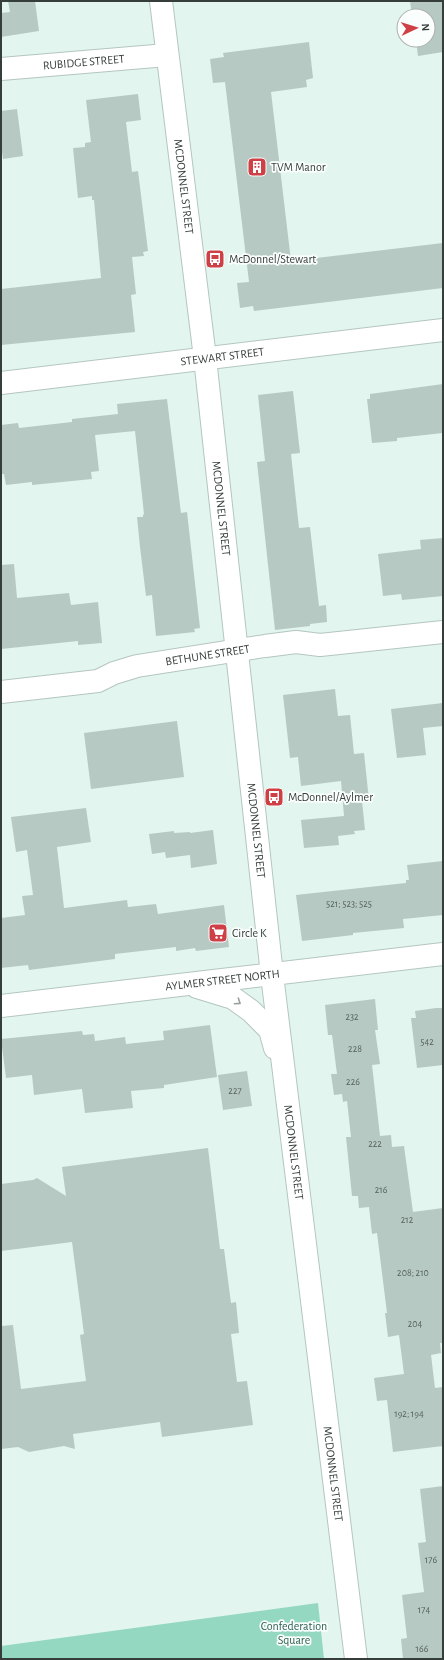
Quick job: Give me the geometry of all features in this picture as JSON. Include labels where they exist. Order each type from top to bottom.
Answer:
[{"type":"street","name":"MCDONNEL STREET","points":[[161,1],[205,358],[238,650],[272,975],[356,1659]]},
{"type":"street","name":"RUBIDGE STREET","points":[[1,69],[167,55]]},
{"type":"street","name":"STEWART STREET","points":[[1,383],[443,330]]},
{"type":"street","name":"BETHUNE STREET","points":[[1,692],[98,681],[114,673],[137,666],[296,642],[320,645],[443,632]]},
{"type":"street","name":"AYLMER STREET NORTH","points":[[1,1006],[443,954]]},
{"type":"street","points":[[188,984],[233,998],[251,1011],[270,1030],[286,1092]]},
{"type":"green space","name":"Confederation Square","points":[[318,1603],[324,1659],[1,1659],[1,1646]]},
{"type":"building","points":[[8,1],[35,1],[39,31],[1,37],[1,13],[10,12]]},
{"type":"building","points":[[410,1],[443,1],[443,52],[418,56],[417,48],[436,48],[436,8],[411,8]]},
{"type":"building","name":"TVM Manor","points":[[309,42],[313,78],[306,80],[307,87],[271,92],[291,261],[443,243],[443,288],[254,311],[253,306],[240,308],[237,283],[249,282],[225,82],[213,83],[210,59],[224,57],[223,53]]},
{"type":"building","points":[[138,94],[141,120],[126,122],[132,172],[138,171],[148,251],[143,252],[144,256],[132,257],[136,294],[131,295],[135,332],[1,345],[1,289],[101,278],[94,200],[92,200],[92,196],[78,198],[73,148],[85,147],[85,143],[91,142],[86,100]]},
{"type":"building","points":[[17,109],[23,156],[3,159],[1,143],[1,111]]},
{"type":"building","points":[[443,384],[443,433],[397,438],[397,441],[372,443],[367,399],[370,399],[370,394]]},
{"type":"building","points":[[293,391],[300,453],[291,454],[299,528],[310,527],[319,606],[326,605],[327,622],[310,624],[310,626],[275,630],[257,462],[265,461],[258,395]]},
{"type":"building","points":[[167,399],[181,513],[187,512],[200,628],[194,629],[195,632],[156,636],[152,595],[146,596],[140,547],[137,517],[143,517],[144,514],[135,431],[95,435],[99,471],[91,472],[92,479],[32,485],[32,482],[6,485],[4,474],[1,474],[1,425],[18,423],[19,428],[72,422],[72,419],[118,414],[117,404]]},
{"type":"building","points":[[443,538],[443,596],[402,600],[401,594],[383,596],[378,554],[421,549],[420,540]]},
{"type":"building","points":[[14,564],[17,598],[69,593],[71,605],[98,602],[102,643],[78,645],[78,641],[1,649],[1,565]]},
{"type":"building","points":[[335,689],[338,716],[350,715],[354,754],[364,753],[369,800],[362,801],[365,830],[354,831],[355,834],[338,836],[339,845],[304,848],[301,820],[344,816],[341,781],[301,786],[298,757],[290,758],[283,695]]},
{"type":"building","points":[[443,703],[443,726],[423,728],[426,755],[397,758],[391,709]]},
{"type":"building","points":[[177,721],[184,777],[91,789],[84,733]]},
{"type":"building","points":[[86,808],[91,842],[57,847],[64,908],[127,900],[128,907],[156,904],[158,914],[224,905],[229,947],[196,951],[195,948],[176,951],[176,947],[115,954],[115,959],[29,970],[28,965],[1,968],[1,918],[25,915],[22,896],[33,895],[27,850],[16,852],[11,817]]},
{"type":"building","points":[[213,830],[217,864],[191,868],[190,855],[166,858],[165,852],[152,854],[149,834],[174,831],[174,833],[190,833]]},
{"type":"building","points":[[443,861],[443,915],[403,919],[404,928],[353,933],[353,935],[302,941],[296,895],[406,883],[406,880],[409,880],[407,865]]},
{"type":"building","points":[[375,999],[378,1030],[375,1030],[380,1064],[372,1065],[380,1136],[391,1135],[392,1147],[404,1146],[413,1212],[443,1208],[443,1343],[440,1343],[441,1353],[431,1355],[435,1388],[443,1387],[443,1446],[393,1452],[387,1400],[377,1401],[374,1378],[404,1374],[399,1335],[388,1337],[385,1313],[387,1313],[377,1233],[372,1234],[369,1207],[359,1208],[358,1196],[352,1196],[346,1137],[351,1137],[347,1101],[343,1102],[342,1094],[334,1095],[331,1074],[337,1074],[332,1035],[328,1035],[325,1005]]},
{"type":"building","points":[[443,1008],[443,1065],[417,1068],[411,1018],[416,1018],[415,1011]]},
{"type":"building","points":[[210,1025],[217,1077],[164,1085],[164,1088],[131,1091],[133,1108],[85,1113],[82,1089],[34,1095],[32,1075],[6,1078],[1,1039],[82,1031],[83,1035],[94,1034],[95,1041],[125,1037],[126,1044],[164,1040],[163,1031]]},
{"type":"building","points":[[247,1071],[252,1106],[223,1110],[218,1075]]},
{"type":"building","points":[[208,1148],[220,1249],[224,1249],[231,1303],[236,1302],[239,1333],[231,1334],[237,1382],[247,1381],[253,1425],[162,1437],[160,1422],[73,1434],[75,1449],[64,1446],[29,1452],[18,1447],[1,1449],[1,1326],[13,1325],[21,1389],[86,1381],[80,1335],[84,1334],[72,1242],[1,1251],[1,1184],[33,1180],[37,1178],[66,1196],[62,1167]]},
{"type":"building","points":[[443,1486],[443,1659],[403,1659],[401,1639],[407,1638],[402,1595],[424,1592],[418,1543],[426,1542],[420,1489]]},
{"type":"place","name":"TVM Manor","points":[[257,167]]},
{"type":"place","name":"McDonnel/Stewart","points":[[215,259]]},
{"type":"place","name":"McDonnel/Aylmer","points":[[274,797]]},
{"type":"place","name":"Circle K","points":[[218,933]]}]
